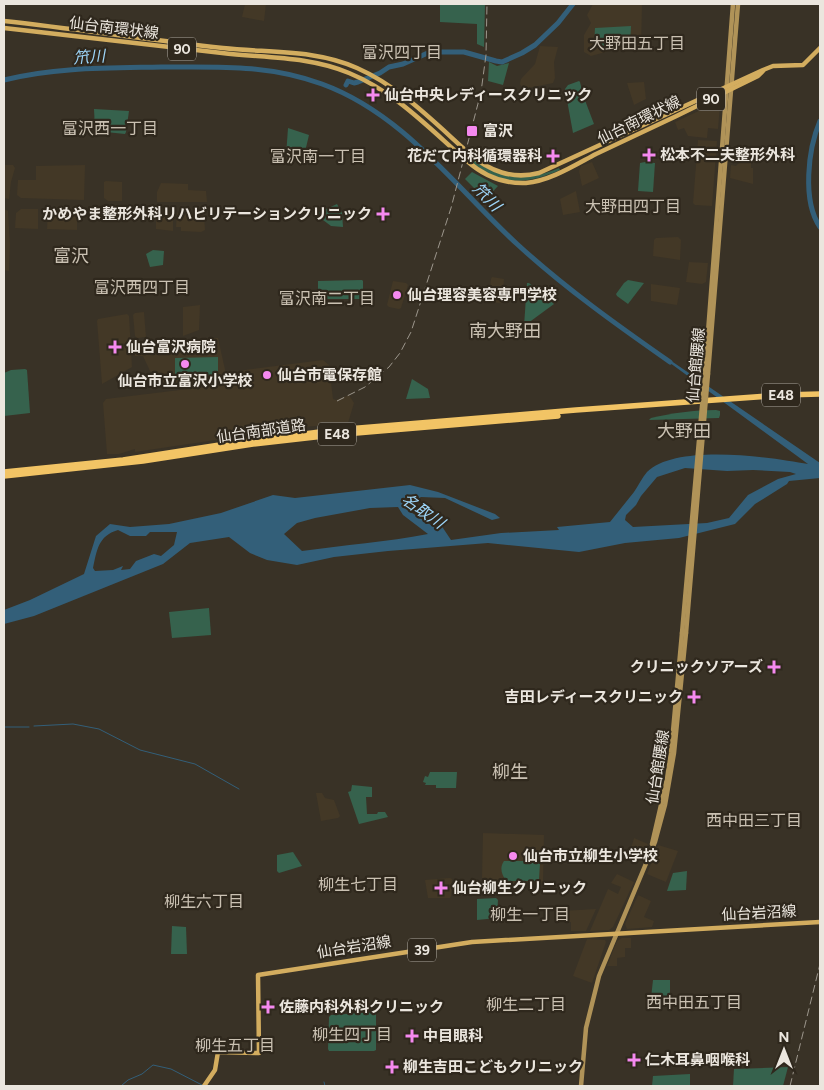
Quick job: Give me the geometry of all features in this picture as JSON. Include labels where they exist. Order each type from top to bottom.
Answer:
[{"type":"highway","name":"仙台南部道路","points":[[4,476],[143,462],[324,436],[712,400],[820,394]]},
{"type":"highway","name":"仙台南部道路","points":[[4,472],[124,460],[335,430],[672,404]]},
{"type":"main road","name":"仙台館腰線","points":[[581,1086],[584,1046],[591,1004],[599,976],[615,934],[652,846],[671,754],[684,633],[706,373],[734,4]]},
{"type":"main road","name":"仙台館腰線","points":[[729,88],[738,4]]},
{"type":"main road","name":"仙台南環状線","points":[[4,21],[263,52],[294,52],[327,57],[377,78],[401,95],[463,148]]},
{"type":"main road","name":"仙台南環状線","points":[[4,28],[299,60],[328,65],[367,81],[396,100],[461,156]]},
{"type":"main road","name":"仙台南環状線","points":[[469,154],[490,168],[506,175],[518,176],[539,173],[758,76],[769,68],[803,66],[820,48]]},
{"type":"main road","name":"仙台南環状線","points":[[467,161],[481,172],[500,180],[512,183],[538,181],[642,133],[729,88]]},
{"type":"main road","name":"仙台岩沼線","points":[[204,1086],[215,1070],[218,1052],[259,1053],[258,975],[457,944],[820,922]]},
{"type":"shaded area","points":[[245,4],[266,4],[264,21],[242,17]]},
{"type":"shaded area","points":[[593,4],[642,4],[641,49],[613,50],[591,56],[584,52],[584,35],[591,23],[587,15]]},
{"type":"shaded area","points":[[540,46],[558,47],[554,62],[555,78],[553,83],[523,89],[520,84],[521,79],[535,64]]},
{"type":"shaded area","points":[[644,82],[646,99],[634,105],[627,83]]},
{"type":"shaded area","points":[[716,103],[720,105],[718,129],[708,128],[707,138],[688,136],[684,128],[678,130],[675,122]]},
{"type":"shaded area","points":[[698,140],[717,141],[712,206],[695,205],[693,203]]},
{"type":"shaded area","points":[[592,162],[599,178],[582,186],[579,171],[581,166]]},
{"type":"shaded area","points":[[740,162],[751,162],[753,184],[730,178],[731,165],[736,166]]},
{"type":"shaded area","points":[[4,165],[13,165],[15,168],[9,199],[4,198]]},
{"type":"shaded area","points":[[85,165],[84,200],[21,198],[17,195],[18,180],[36,180],[36,166]]},
{"type":"shaded area","points":[[104,182],[122,182],[122,201],[108,201],[104,198]]},
{"type":"shaded area","points":[[161,183],[188,184],[188,190],[206,191],[207,202],[157,202],[157,192]]},
{"type":"shaded area","points":[[576,191],[580,212],[563,215],[560,199]]},
{"type":"shaded area","points":[[4,209],[8,211],[9,271],[4,270]]},
{"type":"shaded area","points":[[21,209],[38,209],[38,229],[15,228],[16,213]]},
{"type":"shaded area","points":[[48,210],[77,210],[77,230],[47,229]]},
{"type":"shaded area","points":[[156,213],[173,213],[173,231],[156,229]]},
{"type":"shaded area","points":[[177,213],[204,215],[205,230],[201,232],[181,231],[181,227],[176,227]]},
{"type":"shaded area","points":[[678,237],[681,240],[680,260],[653,256],[654,240],[656,238]]},
{"type":"shaded area","points":[[689,262],[708,263],[706,282],[702,284],[686,282]]},
{"type":"shaded area","points":[[492,277],[504,279],[502,303],[488,302]]},
{"type":"shaded area","name":"仙台理容美容専門学校","points":[[393,281],[408,285],[401,308],[399,309],[387,305]]},
{"type":"shaded area","points":[[651,284],[680,288],[677,305],[651,301]]},
{"type":"shaded area","points":[[200,305],[199,330],[183,336],[183,307]]},
{"type":"shaded area","points":[[144,312],[146,337],[137,338],[135,336],[133,315]]},
{"type":"shaded area","name":"仙台富沢病院","points":[[127,314],[129,316],[132,367],[102,384],[97,321],[98,319]]},
{"type":"shaded area","name":"仙台市立富沢小学校","points":[[218,338],[226,374],[212,382],[166,388],[167,385],[150,371],[143,356],[135,356],[134,344],[136,342]]},
{"type":"shaded area","points":[[323,360],[329,365],[333,399],[336,400],[349,395],[354,403],[348,423],[304,427],[135,452],[135,449],[119,454],[107,454],[103,403],[106,399],[213,386],[245,370]]},
{"type":"shaded area","points":[[316,793],[322,793],[325,798],[334,800],[340,816],[338,818],[321,821]]},
{"type":"shaded area","name":"仙台市立柳生小学校","points":[[483,833],[544,835],[543,883],[533,882],[524,885],[516,883],[515,886],[500,885],[500,881],[482,878]]},
{"type":"shaded area","points":[[634,838],[648,844],[643,860],[626,854]]},
{"type":"shaded area","points":[[658,845],[678,851],[666,882],[647,874]]},
{"type":"shaded area","points":[[617,874],[634,882],[613,927],[609,930],[590,931],[608,889],[618,894],[621,887],[611,883]]},
{"type":"shaded area","points":[[452,879],[450,898],[428,898],[425,880]]},
{"type":"shaded area","points":[[638,895],[651,901],[644,917],[654,921],[652,927],[627,929],[625,924]]},
{"type":"shaded area","points":[[596,909],[586,931],[571,931],[571,922],[563,922],[562,911]]},
{"type":"shaded area","points":[[622,938],[631,938],[631,948],[625,948],[625,957],[617,958],[617,966],[607,966],[617,941]]},
{"type":"shaded area","points":[[587,939],[605,940],[606,942],[592,983],[573,976]]},
{"type":"green space","points":[[440,4],[485,4],[484,47],[477,44],[477,24],[440,22]]},
{"type":"green space","points":[[631,26],[630,45],[594,46],[595,28]]},
{"type":"green space","points":[[489,62],[497,66],[509,63],[503,85],[488,81]]},
{"type":"green space","points":[[579,81],[594,124],[573,133],[565,89],[568,85]]},
{"type":"green space","points":[[94,109],[129,111],[125,134],[96,131]]},
{"type":"green space","points":[[288,128],[309,135],[304,156],[286,156]]},
{"type":"green space","points":[[469,156],[491,170],[512,177],[534,176],[559,168],[560,170],[535,179],[512,180],[491,174],[480,168],[468,160]]},
{"type":"green space","points":[[640,163],[655,163],[653,192],[638,191]]},
{"type":"green space","points":[[472,172],[498,186],[488,197],[482,196],[465,179]]},
{"type":"green space","points":[[337,204],[342,213],[343,227],[331,226],[315,214]]},
{"type":"green space","points":[[153,250],[164,251],[163,265],[150,267],[146,254]]},
{"type":"green space","points":[[362,280],[363,298],[361,299],[318,299],[318,281]]},
{"type":"green space","points":[[628,280],[644,283],[628,304],[616,294]]},
{"type":"green space","points":[[527,283],[554,304],[524,326]]},
{"type":"green space","points":[[218,357],[218,375],[206,379],[175,380],[175,358]]},
{"type":"green space","points":[[11,370],[27,370],[30,413],[4,416],[4,373]]},
{"type":"green space","points":[[412,379],[428,389],[430,398],[406,399]]},
{"type":"green space","points":[[720,411],[719,418],[649,420],[675,413]]},
{"type":"green space","points":[[209,608],[211,635],[172,638],[169,612]]},
{"type":"green space","points":[[430,772],[457,772],[456,788],[436,788],[436,785],[425,785],[426,783],[423,782],[425,776],[428,777]]},
{"type":"green space","points":[[352,785],[372,787],[372,797],[366,797],[367,814],[385,812],[388,817],[359,824],[348,792],[351,791]]},
{"type":"green space","points":[[293,852],[302,866],[279,873],[277,871],[277,855]]},
{"type":"green space","points":[[504,861],[540,863],[539,879],[537,881],[506,881],[502,871]]},
{"type":"green space","points":[[687,871],[686,890],[667,891],[673,873]]},
{"type":"green space","points":[[496,898],[498,900],[497,918],[477,920],[477,899]]},
{"type":"green space","points":[[172,926],[186,927],[187,954],[171,954]]},
{"type":"green space","points":[[653,980],[670,980],[670,999],[651,998]]},
{"type":"green space","points":[[376,1012],[376,1050],[329,1051],[329,1017],[331,1015]]},
{"type":"green space","points":[[788,1067],[783,1086],[733,1086],[734,1069]]},
{"type":"green space","points":[[690,1074],[690,1086],[652,1086],[653,1076]]},
{"type":"water","points":[[667,358],[820,463],[820,478],[789,481],[755,504],[735,524],[679,538],[625,543],[579,552],[488,543],[334,557],[297,565],[267,560],[250,553],[229,537],[190,543],[163,564],[34,616],[4,624],[4,610],[30,600],[84,574],[96,536],[110,524],[130,527],[169,524],[221,513],[273,495],[295,498],[410,485],[438,492],[495,514],[500,518],[492,520],[445,498],[421,497],[409,503],[409,511],[434,527],[441,525],[451,540],[501,533],[559,530],[557,527],[610,522],[647,472],[661,463],[679,458],[724,454],[771,458],[808,464],[666,360]],"holes":[[[685,468],[727,471],[753,470],[796,474],[778,479],[748,495],[729,518],[707,523],[633,527],[625,520],[626,515],[657,477]],[[398,507],[403,515],[428,534],[302,551],[284,534],[297,523],[370,508]],[[118,530],[130,536],[146,536],[150,532],[177,532],[174,545],[161,556],[154,554],[136,561],[130,569],[121,570],[123,566],[113,570],[95,571],[93,568],[100,544],[111,533]]]},
{"type":"waterway","points":[[346,85],[348,81],[358,82],[389,67],[403,64],[430,52],[464,52],[502,62],[535,45],[558,23],[573,4]]},
{"type":"waterway","name":"笊川","points":[[4,80],[62,70],[202,67],[262,70],[282,73],[322,84],[351,97],[403,133],[450,176],[494,222],[535,260],[592,306],[670,362]]},
{"type":"waterway","points":[[820,121],[812,146],[809,175],[811,203],[814,216],[820,227]]},
{"type":"waterway","points":[[34,726],[73,724],[99,729],[140,750],[195,764],[239,789]]},
{"type":"waterway","points":[[4,727],[29,727]]},
{"type":"waterway","points":[[121,1086],[153,1065],[171,1069],[202,1085]]},
{"type":"waterway","points":[[324,1082],[325,1086]]},
{"type":"railway","points":[[337,401],[365,387],[389,367],[400,353],[411,332],[451,208],[481,92],[486,55],[487,4]]},
{"type":"railway","points":[[790,1086],[820,964]]},
{"type":"place","name":"仙台中央レディースクリニック","points":[[373,95]]},
{"type":"place","name":"富沢","points":[[472,131]]},
{"type":"place","name":"松本不二夫整形外科","points":[[649,155]]},
{"type":"place","name":"花だて内科循環器科","points":[[553,156]]},
{"type":"place","name":"かめやま整形外科リハビリテーションクリニック","points":[[383,214]]},
{"type":"place","name":"仙台理容美容専門学校","points":[[397,295]]},
{"type":"place","name":"仙台富沢病院","points":[[115,347]]},
{"type":"place","name":"仙台市立富沢小学校","points":[[185,364]]},
{"type":"place","name":"仙台市電保存館","points":[[267,375]]},
{"type":"place","name":"クリニックソアーズ","points":[[774,667]]},
{"type":"place","name":"吉田レディースクリニック","points":[[694,697]]},
{"type":"place","name":"仙台市立柳生小学校","points":[[513,856]]},
{"type":"place","name":"仙台柳生クリニック","points":[[441,888]]},
{"type":"place","name":"佐藤内科外科クリニック","points":[[268,1007]]},
{"type":"place","name":"中目眼科","points":[[412,1036]]},
{"type":"place","name":"仁木耳鼻咽喉科","points":[[634,1060]]},
{"type":"place","name":"柳生吉田こどもクリニック","points":[[392,1067]]},
{"type":"district","name":"大野田五丁目","points":[[637,43]]},
{"type":"district","name":"富沢四丁目","points":[[402,52]]},
{"type":"district","name":"富沢西一丁目","points":[[110,128]]},
{"type":"district","name":"富沢南一丁目","points":[[318,156]]},
{"type":"district","name":"大野田四丁目","points":[[633,206]]},
{"type":"district","name":"富沢","points":[[71,256]]},
{"type":"district","name":"富沢西四丁目","points":[[142,287]]},
{"type":"district","name":"富沢南二丁目","points":[[327,298]]},
{"type":"district","name":"南大野田","points":[[505,331]]},
{"type":"district","name":"大野田","points":[[684,431]]},
{"type":"district","name":"柳生","points":[[510,772]]},
{"type":"district","name":"西中田三丁目","points":[[754,820]]},
{"type":"district","name":"柳生七丁目","points":[[358,884]]},
{"type":"district","name":"柳生六丁目","points":[[204,901]]},
{"type":"district","name":"柳生一丁目","points":[[530,914]]},
{"type":"district","name":"西中田五丁目","points":[[694,1002]]},
{"type":"district","name":"柳生二丁目","points":[[526,1004]]},
{"type":"district","name":"柳生四丁目","points":[[352,1034]]},
{"type":"district","name":"柳生五丁目","points":[[235,1045]]},
{"type":"water label","name":"名取川","points":[[423,511]]}]
